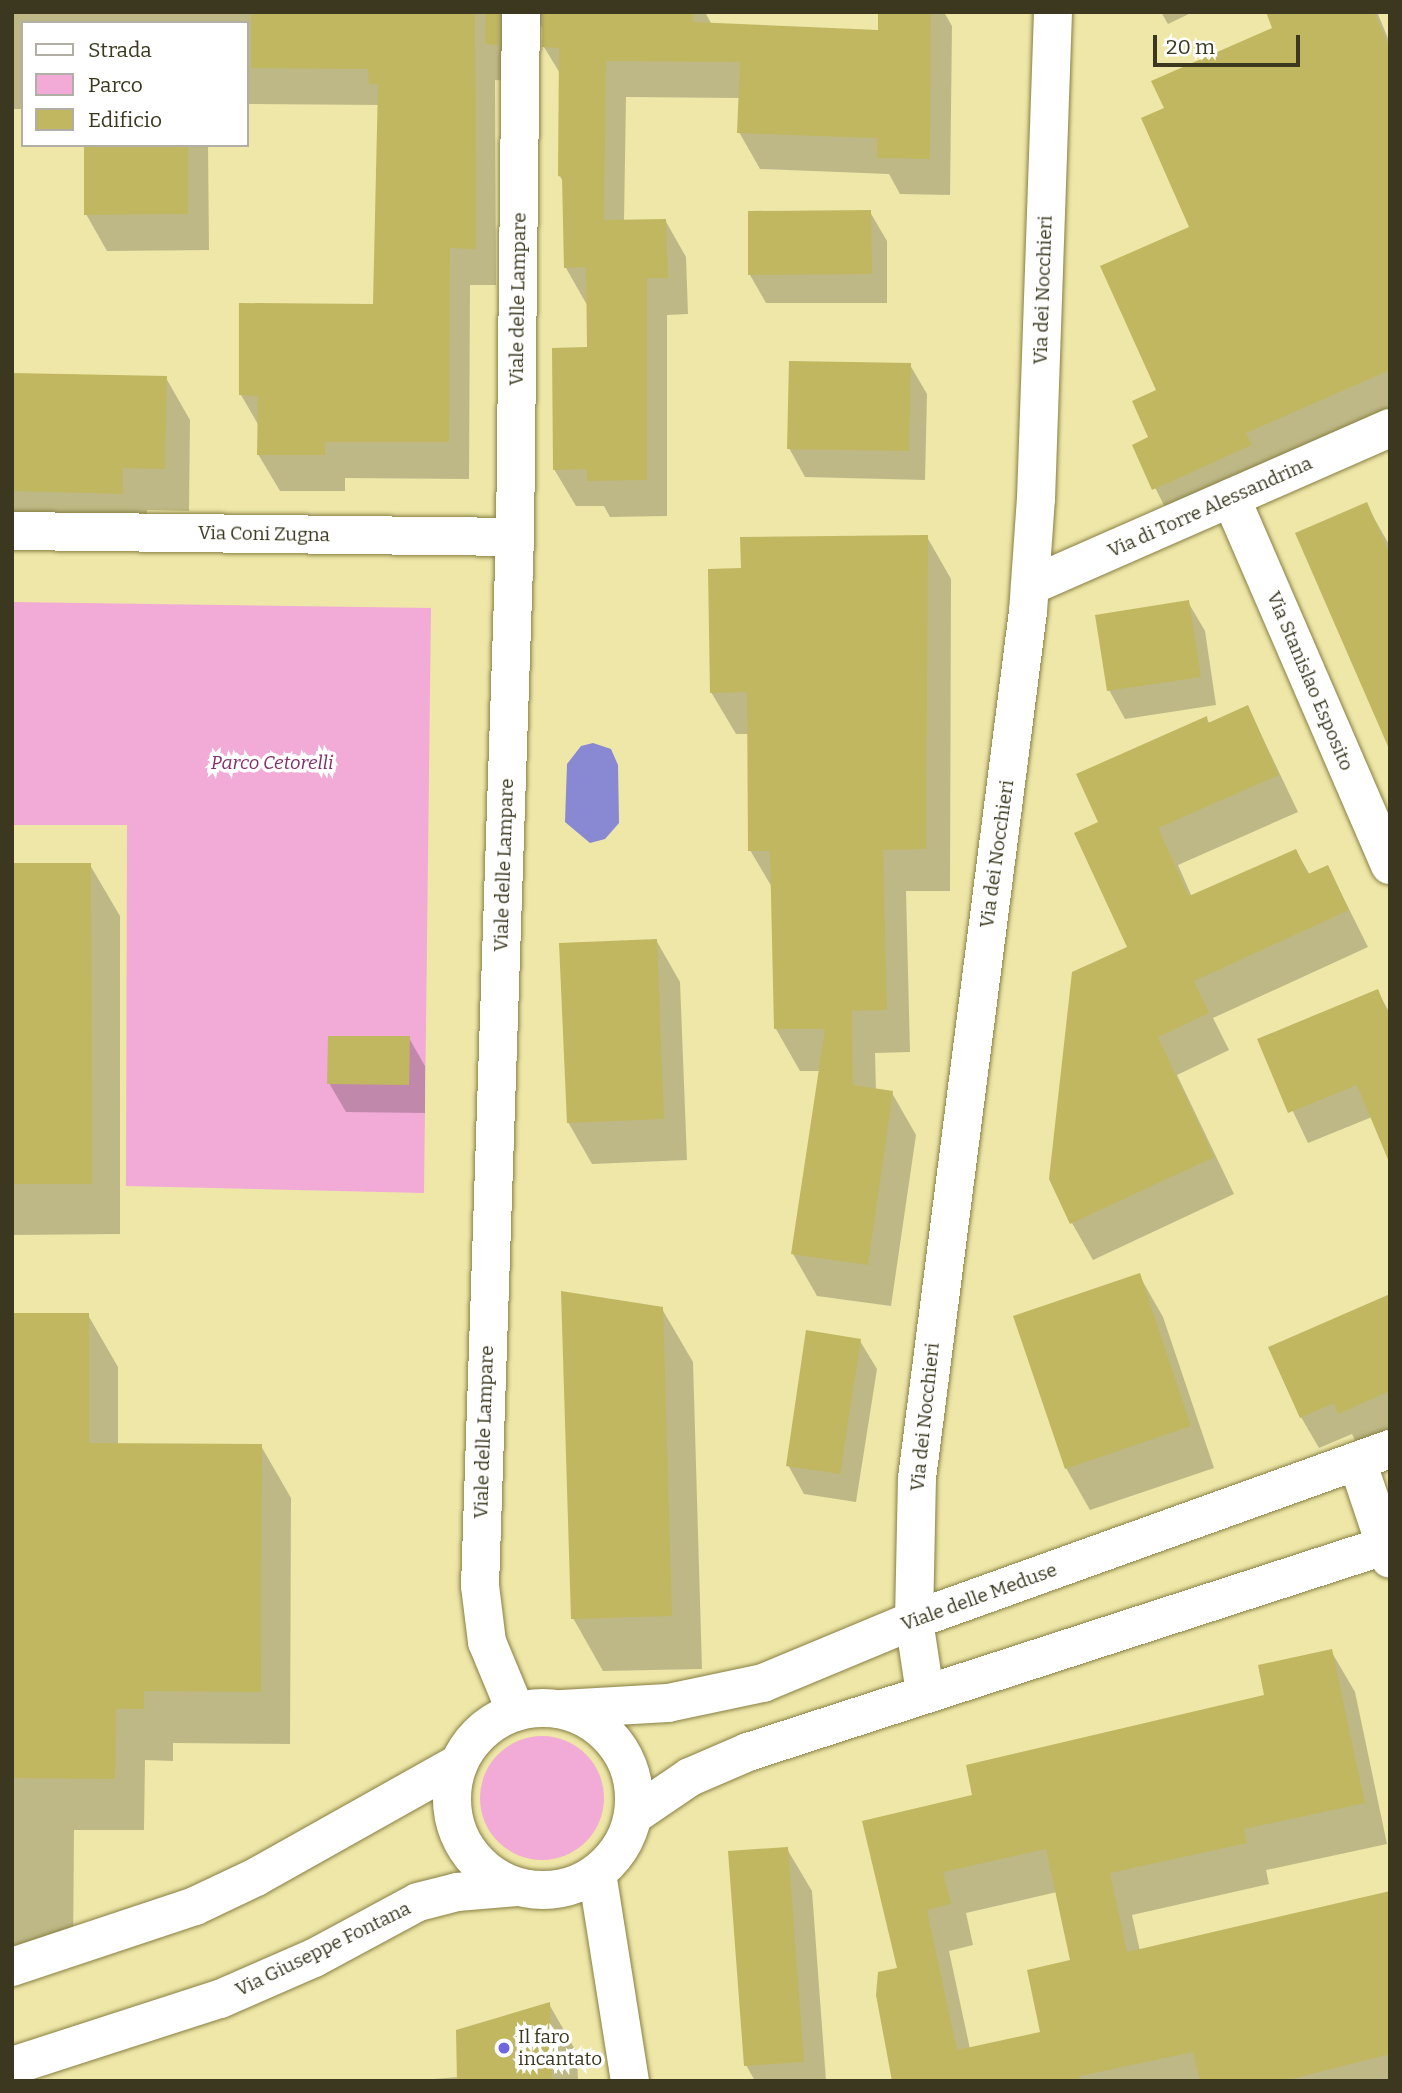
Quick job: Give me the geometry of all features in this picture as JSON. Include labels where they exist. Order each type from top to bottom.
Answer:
[{"type":"street","name":"Viale delle Lampare","points":[[516,1712],[487,1642],[480,1586],[515,537],[521,12]]},
{"type":"street","name":"Via dei Nocchieri","points":[[925,1693],[914,1620],[921,1428],[1030,586],[1053,12]]},
{"type":"street","name":"Via di Torre Alessandrina","points":[[1030,586],[1390,428]]},
{"type":"street","name":"Via Stanislao Esposito","points":[[1231,498],[1390,865]]},
{"type":"street","name":"Via Coni Zugna","points":[[12,531],[515,537]]},
{"type":"street","points":[[634,1815],[683,1782],[719,1763],[925,1693],[1389,1549],[1373,1455]]},
{"type":"street","name":"Viale delle Meduse","points":[[562,1709],[644,1706],[737,1690],[809,1667],[914,1620],[1373,1455]]},
{"type":"street","points":[[562,1709],[588,1719],[610,1736],[626,1760],[634,1787],[634,1815],[620,1847],[597,1873],[573,1886],[545,1890],[517,1887],[489,1873],[468,1851],[454,1824],[451,1793],[459,1763],[472,1740],[492,1723],[516,1712],[562,1709]]},
{"type":"street","points":[[12,1967],[203,1902],[459,1763]]},
{"type":"street","points":[[597,1873],[630,2081]]},
{"type":"street","name":"Via Giuseppe Fontana","points":[[12,2066],[220,1999],[314,1958],[418,1902],[457,1892],[517,1887]]},
{"type":"green space","name":"Parco Cetorelli","points":[[12,602],[431,608],[424,1193],[126,1186],[127,825],[12,825]]},
{"type":"green space","points":[[542,1736],[566,1740],[586,1754],[600,1774],[604,1798],[600,1822],[586,1842],[566,1856],[542,1860],[518,1856],[498,1842],[484,1822],[480,1798],[484,1774],[498,1754],[518,1740]]},
{"type":"water","points":[[593,743],[611,749],[618,765],[619,823],[605,839],[590,843],[565,822],[567,764],[581,746]]},
{"type":"building","points":[[251,12],[475,12],[476,249],[450,248],[449,442],[325,442],[325,455],[257,455],[258,396],[239,395],[239,303],[373,304],[378,84],[369,84],[368,69],[251,68]]},
{"type":"building","points":[[486,12],[499,12],[499,45],[485,44]]},
{"type":"building","points":[[543,12],[693,12],[693,22],[878,30],[878,12],[931,12],[930,159],[877,158],[877,138],[737,133],[740,62],[606,61],[604,220],[666,219],[668,278],[647,278],[647,480],[587,481],[587,469],[553,470],[552,348],[587,347],[586,267],[564,268],[562,177],[558,176],[559,48],[542,47]]},
{"type":"building","points":[[1266,12],[1374,12],[1390,49],[1390,370],[1246,433],[1252,445],[1152,490],[1132,445],[1148,437],[1132,401],[1156,390],[1100,266],[1189,227],[1141,118],[1164,108],[1151,81],[1272,28]]},
{"type":"building","points":[[84,147],[188,147],[188,214],[84,215]]},
{"type":"building","points":[[871,210],[872,274],[748,275],[748,211]]},
{"type":"building","points":[[789,361],[911,363],[909,451],[787,449]]},
{"type":"building","points":[[12,373],[167,376],[165,469],[123,468],[123,494],[12,491]]},
{"type":"building","points":[[1367,502],[1390,555],[1390,751],[1295,533]]},
{"type":"building","points":[[928,535],[926,849],[883,850],[887,1010],[852,1011],[853,1085],[893,1091],[868,1265],[791,1254],[825,1029],[774,1029],[770,851],[748,851],[747,692],[710,693],[708,569],[741,568],[740,537]]},
{"type":"building","points":[[1189,600],[1201,677],[1107,691],[1095,615]]},
{"type":"building","points":[[1248,705],[1279,775],[1158,828],[1189,896],[1296,849],[1308,874],[1328,865],[1349,910],[1194,981],[1209,1013],[1158,1037],[1214,1157],[1070,1224],[1049,1179],[1072,972],[1127,947],[1074,833],[1098,822],[1076,774],[1207,716],[1208,723]]},
{"type":"building","points":[[12,863],[91,863],[92,1184],[12,1184]]},
{"type":"building","points":[[657,939],[664,1119],[567,1123],[559,943]]},
{"type":"building","points":[[1378,989],[1390,1018],[1389,1162],[1357,1085],[1288,1113],[1257,1039]]},
{"type":"building","points":[[328,1036],[410,1036],[409,1085],[327,1084]]},
{"type":"building","points":[[1140,1273],[1191,1426],[1065,1469],[1013,1316]]},
{"type":"building","points":[[561,1291],[663,1307],[672,1616],[571,1619]]},
{"type":"building","points":[[1390,1294],[1390,1391],[1338,1414],[1334,1403],[1300,1418],[1268,1347]]},
{"type":"building","points":[[12,1313],[89,1313],[89,1443],[262,1444],[261,1692],[144,1691],[144,1709],[116,1709],[115,1779],[12,1778]]},
{"type":"building","points":[[806,1330],[861,1339],[840,1474],[786,1466]]},
{"type":"building","points":[[1332,1649],[1365,1803],[1244,1829],[1247,1843],[1110,1873],[1127,1952],[1390,1891],[1390,2054],[1284,2081],[1200,2081],[1193,2052],[1080,2076],[1079,2081],[892,2081],[876,1995],[878,1972],[897,1968],[862,1821],[972,1795],[966,1765],[1264,1695],[1258,1665]],"holes":[[[1046,1849],[1070,1960],[1027,1970],[1040,2032],[957,2050],[927,1910],[951,1904],[943,1872]]]},
{"type":"building","points":[[788,1847],[804,2062],[744,2066],[728,1851]]},
{"type":"building","name":"Il faro incantato","points":[[550,2002],[552,2081],[457,2081],[456,2030]]},
{"type":"place","name":"Il faro incantato","points":[[504,2048]]}]
